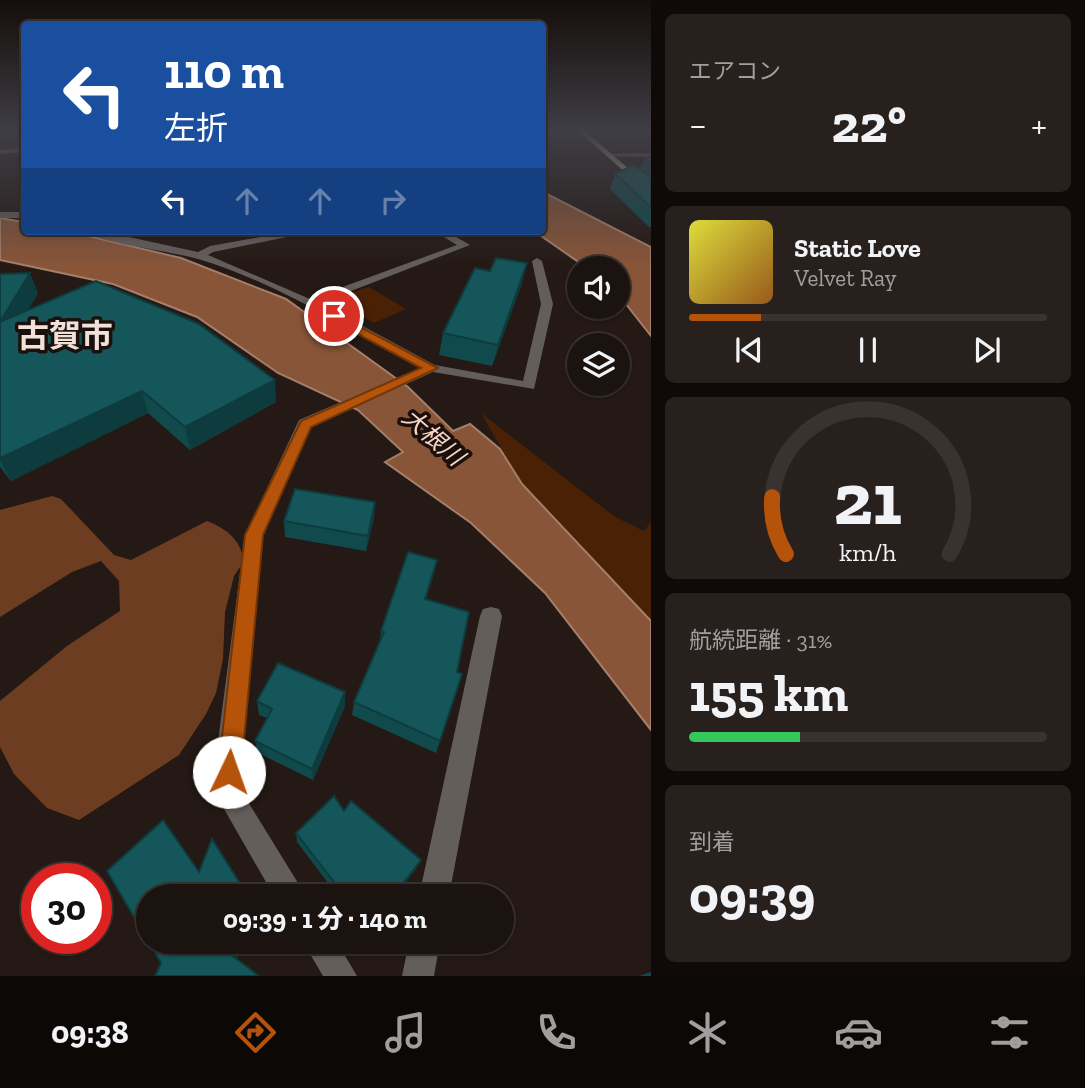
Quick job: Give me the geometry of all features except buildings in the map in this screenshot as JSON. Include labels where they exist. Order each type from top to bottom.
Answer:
[{"type":"main road","points":[[633,177],[651,192]]},
{"type":"street","points":[[0,215],[21,215]]},
{"type":"street","points":[[106,235],[200,256],[310,303],[431,368],[529,386],[547,304],[537,261]]},
{"type":"street","points":[[200,256],[210,249],[289,235]]},
{"type":"street","points":[[310,303],[465,245],[446,235]]},
{"type":"street","points":[[284,884],[229,795],[230,749],[254,535],[306,424],[317,416],[431,368]]},
{"type":"street","points":[[436,884],[491,616]]},
{"type":"street","points":[[327,954],[341,976]]},
{"type":"street","points":[[418,976],[423,954]]},
{"type":"shaded area","points":[[369,287],[406,309],[374,323],[334,302],[338,297]]},
{"type":"shaded area","points":[[481,413],[615,517],[644,531],[651,522],[651,621],[522,484]]},
{"type":"shaded area","points":[[52,496],[61,499],[114,555],[131,560],[207,521],[232,536],[244,561],[234,576],[225,612],[223,659],[216,693],[206,714],[179,755],[79,820],[47,808],[14,774],[0,747],[0,701],[67,646],[120,611],[119,581],[101,561],[72,572],[0,617],[0,510]]},
{"type":"water","points":[[546,194],[651,247],[651,336],[630,309],[630,256],[570,256],[540,235],[546,235]]},
{"type":"water","name":"大根川","points":[[0,218],[21,222],[21,235],[84,235],[181,258],[286,299],[408,387],[453,431],[470,424],[500,449],[522,484],[651,621],[651,730],[545,593],[471,523],[385,462],[403,452],[358,410],[278,373],[197,317],[113,284],[0,260]]},
{"type":"district","name":"古賀市","points":[[65,336]]},
{"type":"route","points":[[229,772],[254,535],[306,424],[317,416],[431,368],[334,316]]}]
